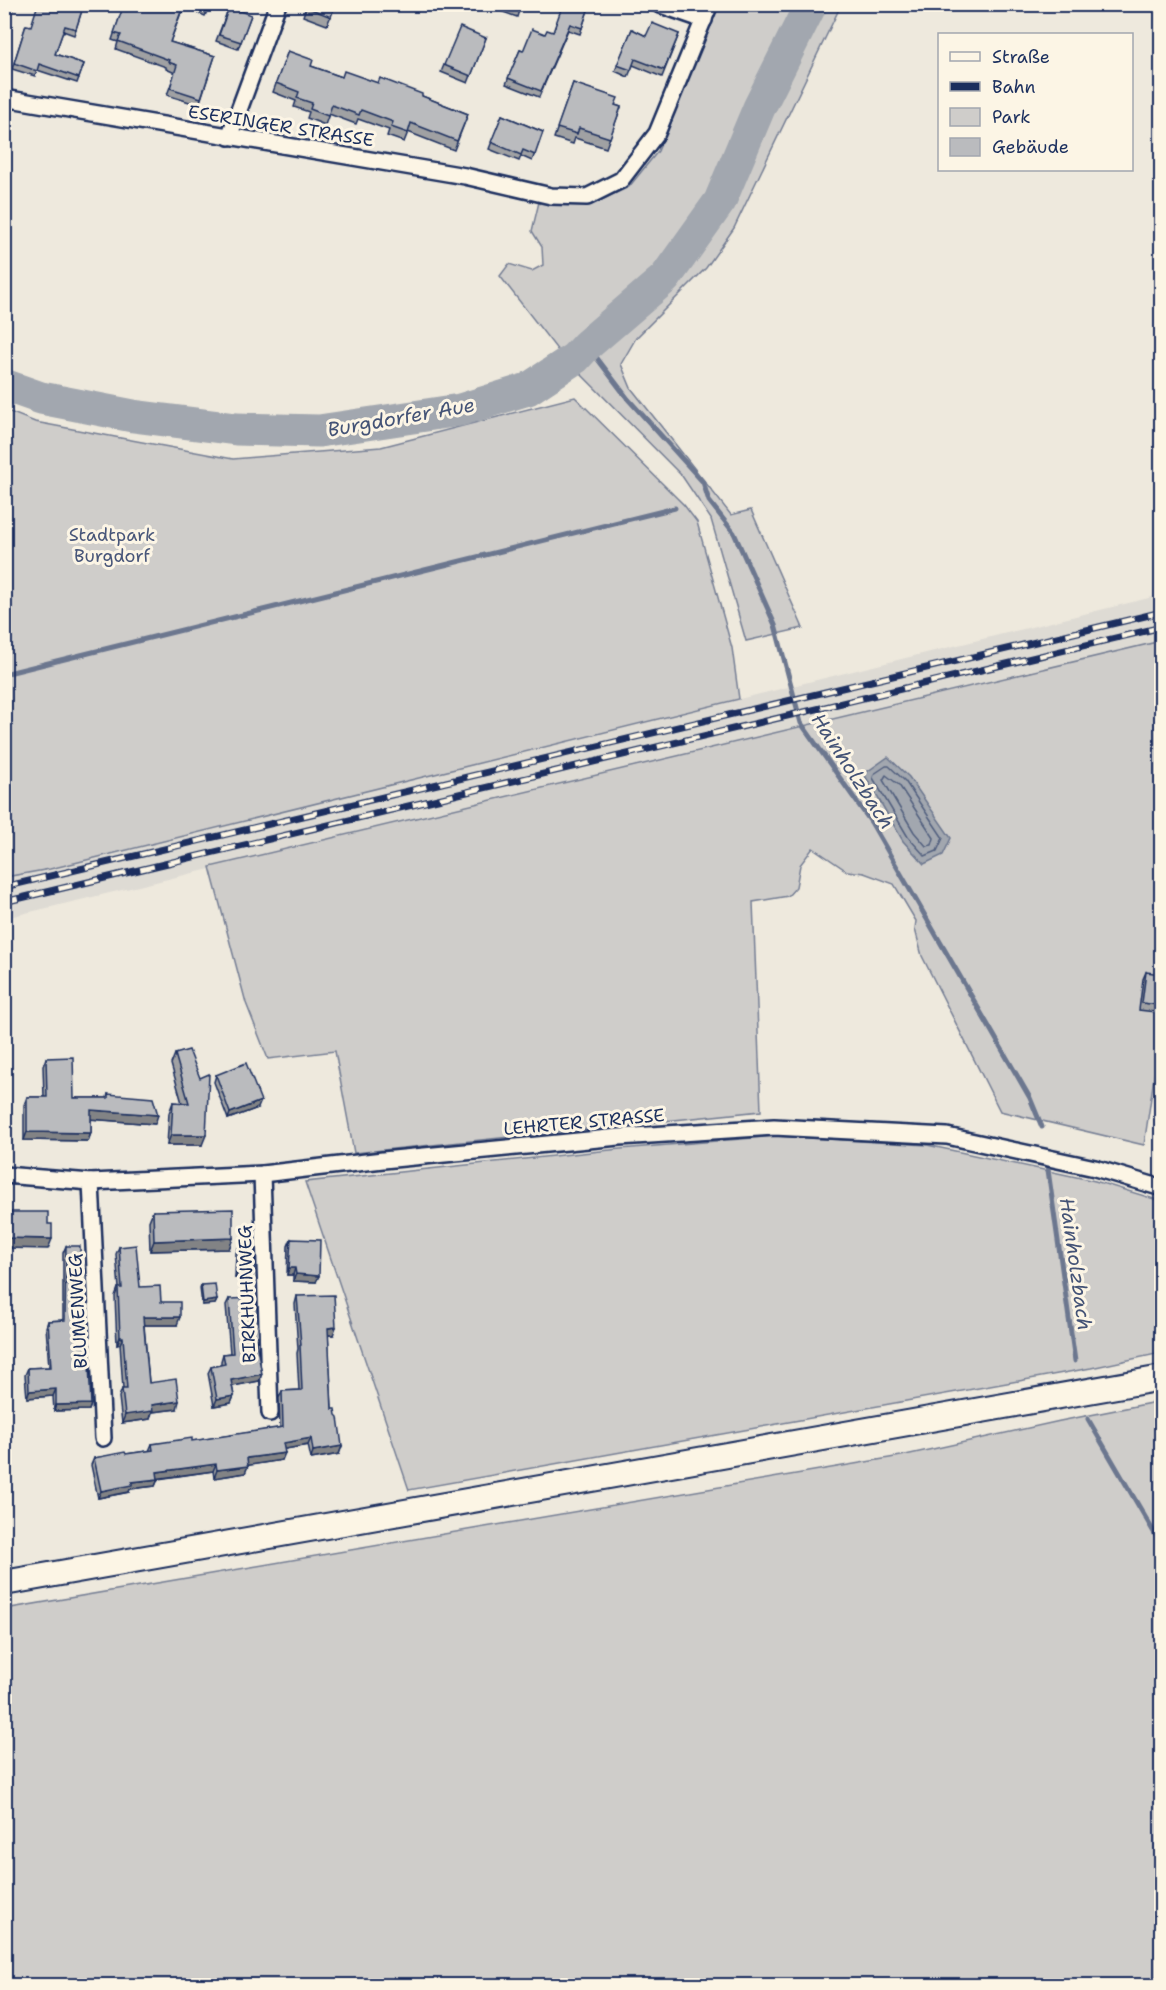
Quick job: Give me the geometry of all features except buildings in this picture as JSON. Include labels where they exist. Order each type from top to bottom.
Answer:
[{"type":"main road","points":[[4,1583],[1161,1378]]},
{"type":"street","points":[[229,137],[278,4]]},
{"type":"street","points":[[658,4],[704,20]]},
{"type":"street","name":"ESERINGER STRASSE","points":[[4,98],[465,176],[551,196],[588,197],[621,180],[657,133],[710,4]]},
{"type":"street","name":"LEHRTER STRASSE","points":[[4,1174],[91,1182],[262,1174],[619,1137],[774,1127],[947,1136],[1095,1168],[1161,1188]]},
{"type":"street","name":"BIRKHUHNWEG","points":[[262,1174],[270,1413]]},
{"type":"street","name":"BLUMENWEG","points":[[91,1182],[103,1438]]},
{"type":"shaded area","points":[[1161,595],[1161,641],[5,918],[5,877],[50,869]]},
{"type":"green space","points":[[717,5],[795,5],[702,211],[646,281],[562,356],[500,276],[509,264],[532,271],[543,265],[542,247],[532,231],[539,202],[591,205],[629,187],[658,151]]},
{"type":"green space","points":[[820,5],[841,5],[734,228],[706,268],[636,338],[621,364],[631,388],[731,515],[751,510],[803,628],[746,641],[711,519],[682,476],[577,370],[669,285],[689,261],[723,207]]},
{"type":"green space","name":"Stadtpark Burgdorf","points":[[575,397],[684,505],[697,522],[732,648],[739,699],[50,869],[5,877],[5,410],[35,422],[233,459],[381,447]]},
{"type":"green space","points":[[1161,641],[1162,1023],[1144,1145],[1000,1111],[922,956],[915,929],[916,921],[894,884],[864,873],[847,871],[813,848],[800,865],[796,887],[788,896],[753,902],[761,1111],[354,1153],[335,1051],[268,1059],[246,1003],[210,867]]},
{"type":"green space","points":[[776,1136],[927,1145],[1095,1181],[1161,1201],[1161,1353],[1091,1368],[409,1490],[305,1182],[620,1149]]},
{"type":"green space","points":[[1161,1401],[1161,1985],[5,1985],[5,1609],[901,1456]]},
{"type":"water","points":[[888,757],[909,777],[951,838],[943,855],[924,864],[903,841],[864,774]]},
{"type":"waterway","name":"Burgdorfer Aue","points":[[4,385],[41,398],[133,416],[236,429],[319,431],[460,410],[528,389],[575,358],[665,278],[720,201],[759,108],[811,4]]},
{"type":"waterway","name":"Hainholzbach","points":[[587,345],[628,399],[703,482],[709,501],[734,533],[775,625],[801,723],[871,822],[1030,1098],[1042,1127]]},
{"type":"waterway","points":[[4,674],[675,508]]},
{"type":"waterway","name":"Hainholzbach","points":[[1048,1170],[1075,1361]]},
{"type":"waterway","name":"Hainholzbach","points":[[1088,1419],[1162,1546]]},
{"type":"railway","points":[[4,887],[1162,612]]},
{"type":"railway","points":[[4,902],[1162,627]]}]
